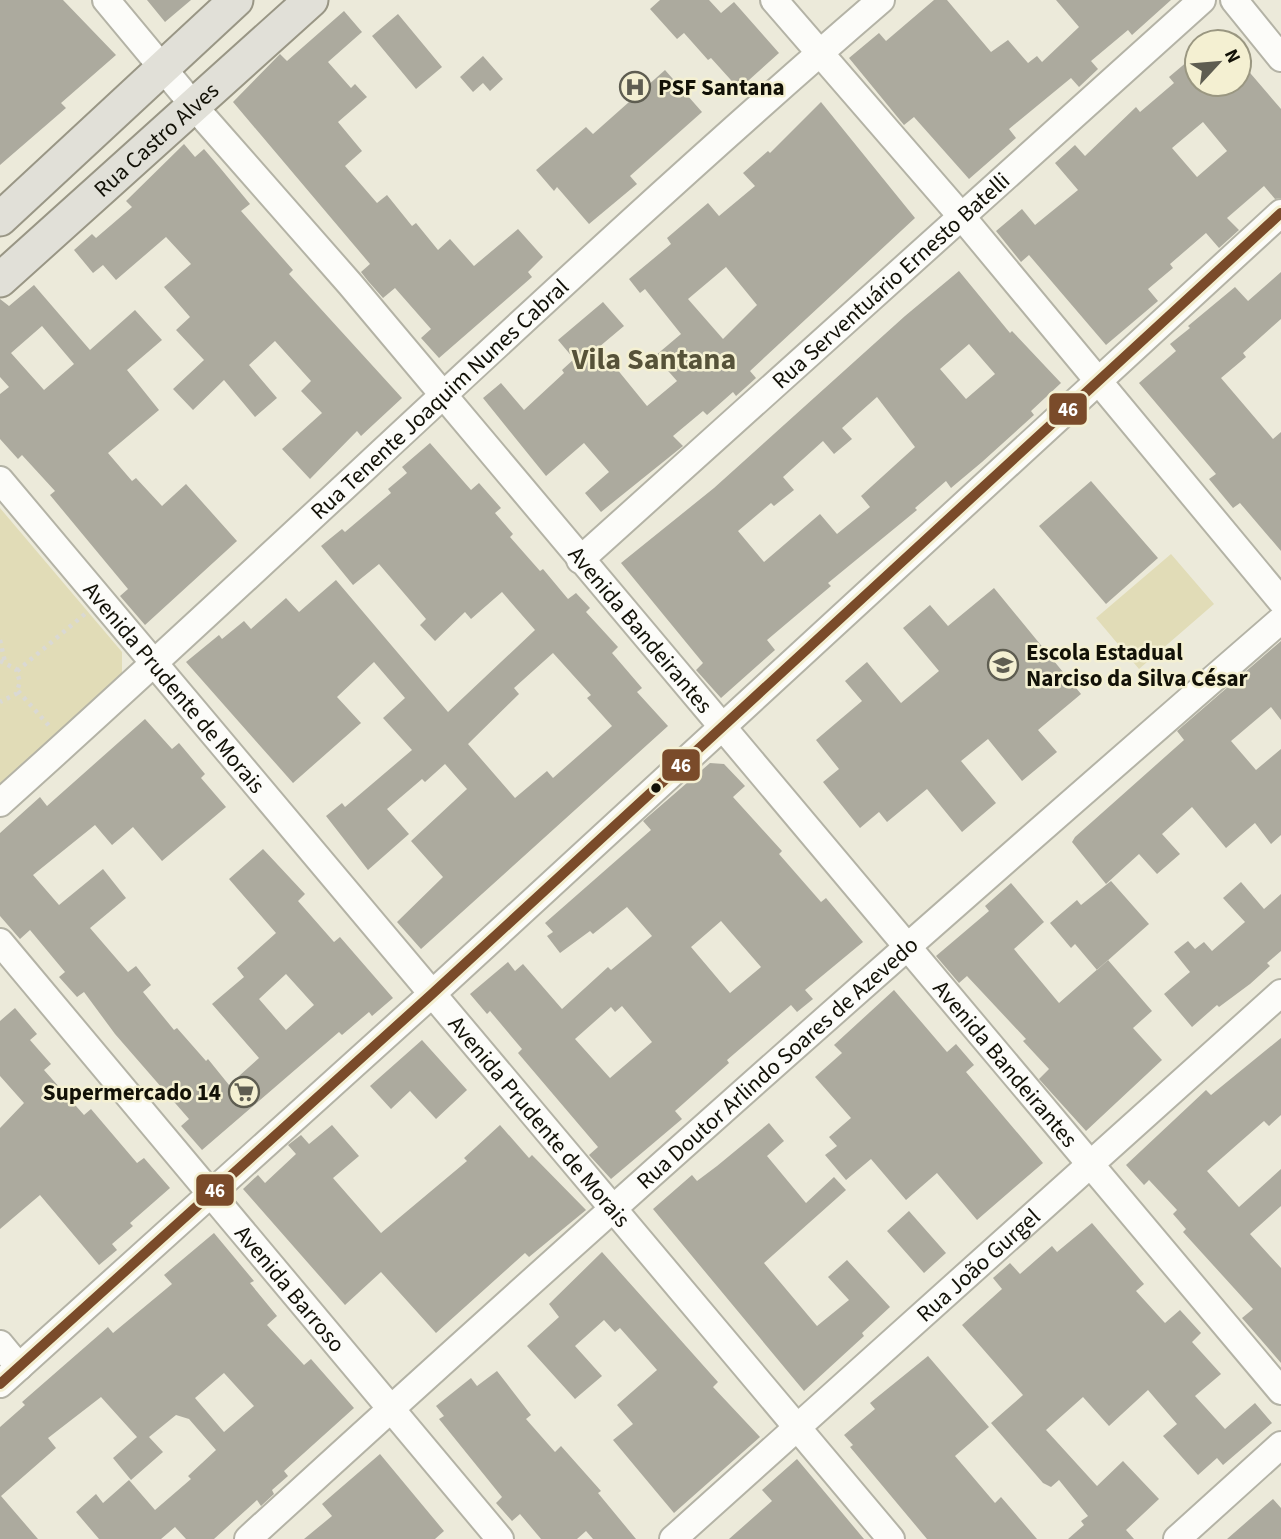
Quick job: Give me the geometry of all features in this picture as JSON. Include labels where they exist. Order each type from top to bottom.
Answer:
[{"type":"main road","name":"Rua Castro Alves","points":[[0,219],[236,0]]},
{"type":"main road","name":"Rua Castro Alves","points":[[0,280],[193,103],[311,0]]},
{"type":"street","name":"Avenida Bandeirantes","points":[[106,0],[443,395],[1281,1391]]},
{"type":"street","points":[[774,0],[962,217],[1281,601]]},
{"type":"street","name":"Rua Tenente Joaquim Nunes Cabral","points":[[0,803],[156,663],[443,395],[881,0]]},
{"type":"street","name":"Rua Serventuário Ernesto Batelli","points":[[580,560],[1202,0]]},
{"type":"street","points":[[1234,0],[1281,58]]},
{"type":"street","points":[[0,1344],[10,1375],[432,994],[1281,213]]},
{"type":"street","name":"Avenida Prudente de Morais","points":[[0,480],[891,1539]]},
{"type":"street","name":"Rua Doutor Arlindo Soares de Azevedo","points":[[248,1539],[611,1209],[906,946],[1281,620]]},
{"type":"street","name":"Avenida Barroso","points":[[0,942],[500,1539]]},
{"type":"street","name":"Rua João Gurgel","points":[[673,1539],[1281,993]]},
{"type":"street","points":[[1177,1539],[1281,1446]]},
{"type":"path","points":[[17,671],[81,617]]},
{"type":"path","points":[[0,640],[2,661],[17,671],[20,682],[18,691],[11,699],[0,702]]},
{"type":"path","points":[[18,691],[47,724]]},
{"type":"shaded area","points":[[0,508],[122,652],[122,677],[0,784]]},
{"type":"shaded area","points":[[1171,554],[1214,604],[1139,669],[1096,618]]},
{"type":"building","points":[[0,0],[63,0],[116,55],[61,103],[66,108],[0,165]]},
{"type":"building","points":[[147,0],[191,0],[165,22]]},
{"type":"building","points":[[660,0],[709,0],[721,13],[734,2],[779,53],[739,89],[684,33],[677,39],[650,9]]},
{"type":"building","points":[[934,0],[947,0],[991,52],[1008,40],[1028,63],[1037,56],[1042,62],[1079,27],[1056,0],[1171,0],[1132,35],[1128,30],[1091,61],[1098,69],[1079,87],[1071,78],[1009,129],[1016,138],[969,179],[914,117],[904,125],[849,58],[879,33],[886,41]]},
{"type":"building","points":[[344,11],[362,32],[328,62],[351,88],[355,84],[367,97],[338,122],[362,151],[345,166],[377,203],[387,195],[412,226],[416,223],[438,250],[450,239],[474,266],[518,229],[543,257],[528,272],[532,277],[439,358],[421,338],[431,329],[395,288],[383,298],[368,281],[361,272],[370,264],[233,102],[280,54],[287,61]]},
{"type":"building","points":[[398,14],[442,67],[416,89],[372,36]]},
{"type":"building","points":[[483,56],[503,79],[490,91],[483,83],[473,92],[460,77]]},
{"type":"building","points":[[1183,65],[1183,98],[1253,98],[1253,76],[1281,109],[1281,198],[1275,199],[1264,186],[1227,218],[1239,230],[1219,248],[1206,233],[1170,264],[1173,268],[1148,289],[1158,301],[1106,345],[1029,255],[1021,262],[996,231],[1022,209],[1035,225],[1078,190],[1055,163],[1075,145],[1085,156],[1136,107],[1140,112],[1174,83],[1169,77]],"holes":[[[1203,122],[1227,151],[1197,177],[1172,148]]]},
{"type":"building","points":[[665,70],[702,112],[630,176],[637,184],[589,224],[557,187],[554,191],[536,170],[586,127],[593,134]]},
{"type":"building","points":[[821,102],[915,218],[750,371],[756,378],[736,396],[733,392],[707,415],[703,411],[673,436],[683,446],[601,512],[585,493],[609,472],[584,443],[546,476],[483,398],[501,383],[524,410],[564,373],[562,370],[574,359],[558,340],[603,302],[624,326],[599,347],[647,406],[677,381],[655,356],[681,334],[645,289],[640,293],[629,279],[671,244],[667,238],[708,203],[719,216],[755,186],[743,173],[768,151],[770,153]],"holes":[[[726,267],[757,305],[723,339],[688,299]]]},
{"type":"building","points":[[184,144],[195,157],[204,149],[250,204],[241,211],[293,270],[289,274],[402,398],[361,436],[357,431],[310,479],[282,449],[322,413],[301,391],[311,381],[275,341],[249,365],[277,398],[255,417],[224,380],[193,410],[173,389],[204,360],[176,330],[190,317],[164,287],[191,264],[166,237],[116,280],[103,265],[93,273],[74,250],[92,234],[96,238],[132,207],[126,201]]},
{"type":"building","points":[[959,271],[1010,333],[1012,331],[1061,383],[1031,411],[1034,415],[982,462],[951,488],[946,481],[915,508],[917,510],[828,583],[831,586],[767,640],[775,650],[721,698],[696,670],[703,663],[621,563],[714,488],[905,316]],"holes":[[[969,344],[995,374],[966,399],[940,369]],[[877,397],[915,447],[861,496],[870,507],[837,534],[820,514],[764,562],[738,531],[771,503],[774,506],[794,490],[783,477],[823,441],[834,454],[852,439],[842,428]]]},
{"type":"building","points":[[1281,272],[1281,319],[1243,353],[1246,357],[1221,378],[1273,439],[1281,432],[1281,551],[1240,503],[1233,508],[1209,479],[1216,474],[1139,383],[1176,351],[1170,344],[1190,328],[1188,326],[1235,287],[1248,301]]},
{"type":"building","points":[[34,285],[90,350],[135,310],[162,340],[127,370],[159,410],[108,453],[132,481],[136,478],[162,506],[186,484],[237,541],[145,625],[120,596],[128,589],[50,495],[55,491],[22,455],[18,459],[0,439],[0,394],[9,387],[0,377],[0,299],[9,306]],"holes":[[[42,326],[74,364],[44,390],[11,353]]]},
{"type":"building","points":[[430,443],[471,490],[479,483],[501,508],[495,513],[513,534],[510,537],[540,571],[543,569],[568,599],[576,593],[590,608],[586,612],[618,647],[612,653],[642,688],[637,692],[668,726],[421,949],[397,922],[443,877],[411,841],[467,789],[445,764],[425,782],[422,779],[387,809],[409,834],[368,870],[326,816],[342,803],[345,807],[412,750],[383,718],[405,698],[374,662],[337,697],[361,723],[293,783],[186,662],[219,635],[222,639],[244,621],[251,629],[286,598],[299,612],[336,580],[448,712],[535,630],[502,592],[471,619],[465,612],[435,641],[420,625],[426,619],[379,564],[353,585],[321,546],[342,529],[345,532],[391,493],[388,489],[407,473],[402,467]],"holes":[[[553,653],[591,695],[587,698],[612,726],[553,778],[547,771],[515,798],[468,744],[519,694],[514,688]]]},
{"type":"building","points":[[1091,481],[1158,558],[1106,604],[1039,526]]},
{"type":"building","points":[[994,588],[1081,694],[1038,730],[1057,752],[1022,781],[988,739],[961,761],[996,803],[962,832],[927,789],[887,822],[879,812],[860,828],[823,782],[839,769],[816,740],[862,701],[845,681],[867,662],[901,703],[939,671],[903,628],[930,605],[948,626]]},
{"type":"building","points":[[1281,641],[1281,720],[1271,707],[1231,741],[1256,770],[1281,749],[1281,835],[1271,844],[1255,823],[1226,848],[1192,807],[1162,834],[1180,854],[1157,874],[1139,854],[1106,884],[1072,842],[1075,837],[1184,740],[1177,731]]},
{"type":"building","points":[[145,719],[172,749],[179,743],[205,774],[201,778],[226,807],[162,861],[133,827],[112,845],[95,825],[33,875],[59,905],[103,869],[126,898],[90,928],[128,972],[136,966],[151,985],[143,992],[174,1030],[177,1028],[206,1061],[208,1059],[229,1085],[259,1058],[212,1004],[244,977],[237,968],[276,933],[229,879],[263,849],[305,894],[298,901],[334,942],[340,937],[393,998],[372,1016],[369,1012],[342,1035],[339,1032],[202,1150],[181,1126],[189,1119],[115,1034],[84,992],[77,997],[59,977],[65,972],[30,930],[20,939],[0,916],[0,833],[40,797],[47,806]],"holes":[[[286,974],[314,1005],[286,1030],[259,999]]]},
{"type":"building","points":[[710,763],[724,764],[745,786],[733,797],[782,851],[779,854],[821,902],[826,898],[863,942],[805,990],[813,999],[797,1012],[791,1005],[727,1060],[729,1063],[675,1111],[682,1119],[611,1179],[589,1155],[598,1147],[518,1053],[522,1049],[490,1011],[487,1014],[470,994],[508,962],[515,971],[523,964],[562,1009],[608,967],[611,970],[652,936],[627,907],[593,934],[590,931],[560,953],[547,936],[553,932],[545,923],[651,830],[643,821]],"holes":[[[721,921],[761,967],[730,993],[691,947]],[[622,1006],[652,1042],[610,1078],[575,1039],[611,1007],[615,1012]]]},
{"type":"building","points":[[1111,881],[1149,924],[1097,970],[1075,944],[1071,948],[1050,923],[1077,900],[1081,905]]},
{"type":"building","points":[[1241,882],[1264,909],[1281,894],[1281,951],[1267,963],[1270,966],[1250,984],[1219,1007],[1217,1005],[1192,1027],[1164,994],[1190,972],[1174,952],[1188,941],[1195,949],[1204,942],[1212,951],[1245,922],[1223,898]]},
{"type":"building","points":[[1011,883],[1044,922],[1014,949],[1059,1003],[1108,960],[1152,1011],[1133,1028],[1162,1060],[1086,1131],[1039,1079],[1049,1069],[1023,1041],[1026,1039],[967,976],[959,983],[936,956],[989,911],[985,906]]},
{"type":"building","points":[[894,990],[947,1052],[956,1044],[974,1065],[966,1072],[1043,1163],[977,1220],[937,1173],[906,1200],[871,1159],[846,1180],[825,1155],[837,1146],[829,1137],[851,1118],[815,1077],[842,1053],[834,1045]]},
{"type":"building","points":[[15,1008],[37,1034],[30,1040],[51,1064],[44,1070],[84,1115],[91,1109],[137,1163],[144,1158],[170,1188],[130,1223],[133,1226],[112,1244],[117,1250],[99,1265],[40,1195],[0,1229],[0,1128],[24,1103],[0,1076],[0,1021]]},
{"type":"building","points":[[1281,1038],[1281,1115],[1269,1126],[1264,1121],[1207,1171],[1239,1207],[1281,1169],[1281,1206],[1250,1234],[1281,1268],[1281,1363],[1242,1318],[1253,1309],[1183,1232],[1186,1229],[1173,1214],[1177,1210],[1149,1180],[1144,1185],[1126,1165],[1206,1090],[1211,1095]]},
{"type":"building","points":[[422,1040],[467,1090],[436,1119],[410,1091],[391,1109],[370,1086]]},
{"type":"building","points":[[769,1123],[784,1141],[767,1156],[806,1203],[834,1177],[846,1190],[764,1263],[817,1326],[849,1300],[828,1277],[847,1260],[890,1307],[862,1333],[864,1336],[804,1391],[653,1209],[692,1175],[697,1181]]},
{"type":"building","points":[[332,1125],[359,1156],[333,1178],[381,1233],[467,1161],[464,1158],[500,1125],[529,1158],[532,1155],[586,1210],[529,1257],[525,1253],[436,1333],[381,1272],[345,1305],[243,1189],[258,1175],[265,1183],[296,1154],[288,1145],[301,1135],[309,1144]]},
{"type":"building","points":[[909,1211],[946,1253],[924,1273],[887,1231]]},
{"type":"building","points":[[1092,1223],[1144,1284],[1136,1291],[1165,1323],[1180,1310],[1201,1333],[1192,1342],[1221,1374],[1195,1396],[1225,1429],[1255,1403],[1272,1423],[1223,1465],[1217,1458],[1198,1475],[1163,1436],[1177,1424],[1148,1390],[1109,1426],[1083,1397],[1046,1430],[1097,1486],[1123,1461],[1159,1499],[1126,1530],[1134,1539],[1068,1539],[1084,1525],[1081,1521],[1088,1516],[1059,1480],[1051,1487],[1043,1483],[991,1423],[1023,1395],[962,1325],[1002,1289],[993,1278],[1010,1263],[1020,1274],[1052,1246],[1057,1252]]},
{"type":"building","points":[[214,1233],[254,1281],[250,1283],[277,1316],[267,1325],[304,1365],[311,1359],[354,1408],[284,1471],[288,1476],[272,1490],[274,1494],[261,1506],[257,1500],[214,1539],[186,1539],[175,1527],[161,1539],[99,1539],[76,1512],[96,1494],[103,1503],[129,1480],[155,1510],[191,1479],[188,1476],[216,1450],[189,1419],[176,1415],[149,1437],[163,1452],[131,1480],[113,1458],[137,1437],[101,1397],[48,1438],[56,1448],[1,1496],[38,1539],[0,1539],[0,1427],[25,1405],[22,1402],[108,1327],[113,1333],[172,1284],[164,1275]],"holes":[[[224,1373],[254,1406],[224,1432],[195,1398]]]},
{"type":"building","points":[[602,1252],[718,1382],[713,1387],[760,1437],[674,1513],[613,1440],[633,1424],[617,1405],[657,1370],[620,1328],[615,1332],[604,1320],[575,1346],[602,1376],[575,1399],[527,1346],[559,1317],[549,1304]]},
{"type":"building","points":[[928,1356],[989,1427],[955,1456],[995,1503],[1001,1497],[1037,1539],[927,1539],[850,1447],[853,1445],[844,1435],[875,1409],[870,1403]]},
{"type":"building","points":[[497,1371],[531,1415],[526,1419],[555,1452],[561,1446],[601,1491],[598,1493],[636,1539],[593,1539],[586,1531],[577,1539],[541,1539],[520,1514],[512,1521],[496,1503],[502,1497],[439,1419],[444,1416],[436,1406],[471,1378],[477,1386]]},
{"type":"building","points":[[380,1454],[444,1531],[435,1539],[304,1539],[332,1516],[322,1504]]},
{"type":"building","points":[[797,1459],[864,1539],[729,1539],[772,1501],[762,1490]]},
{"type":"building","points":[[1273,1499],[1281,1508],[1281,1539],[1227,1539]]},
{"type":"transit line","name":"46","points":[[0,1384],[432,994],[1281,213]]},
{"type":"place","name":"PSF Santana","points":[[635,87]]},
{"type":"place","name":"Escola Estadual Narciso da Silva César","points":[[1003,665]]},
{"type":"place","name":"Supermercado 14","points":[[244,1092]]},
{"type":"district","name":"Vila Santana","points":[[654,359]]}]
